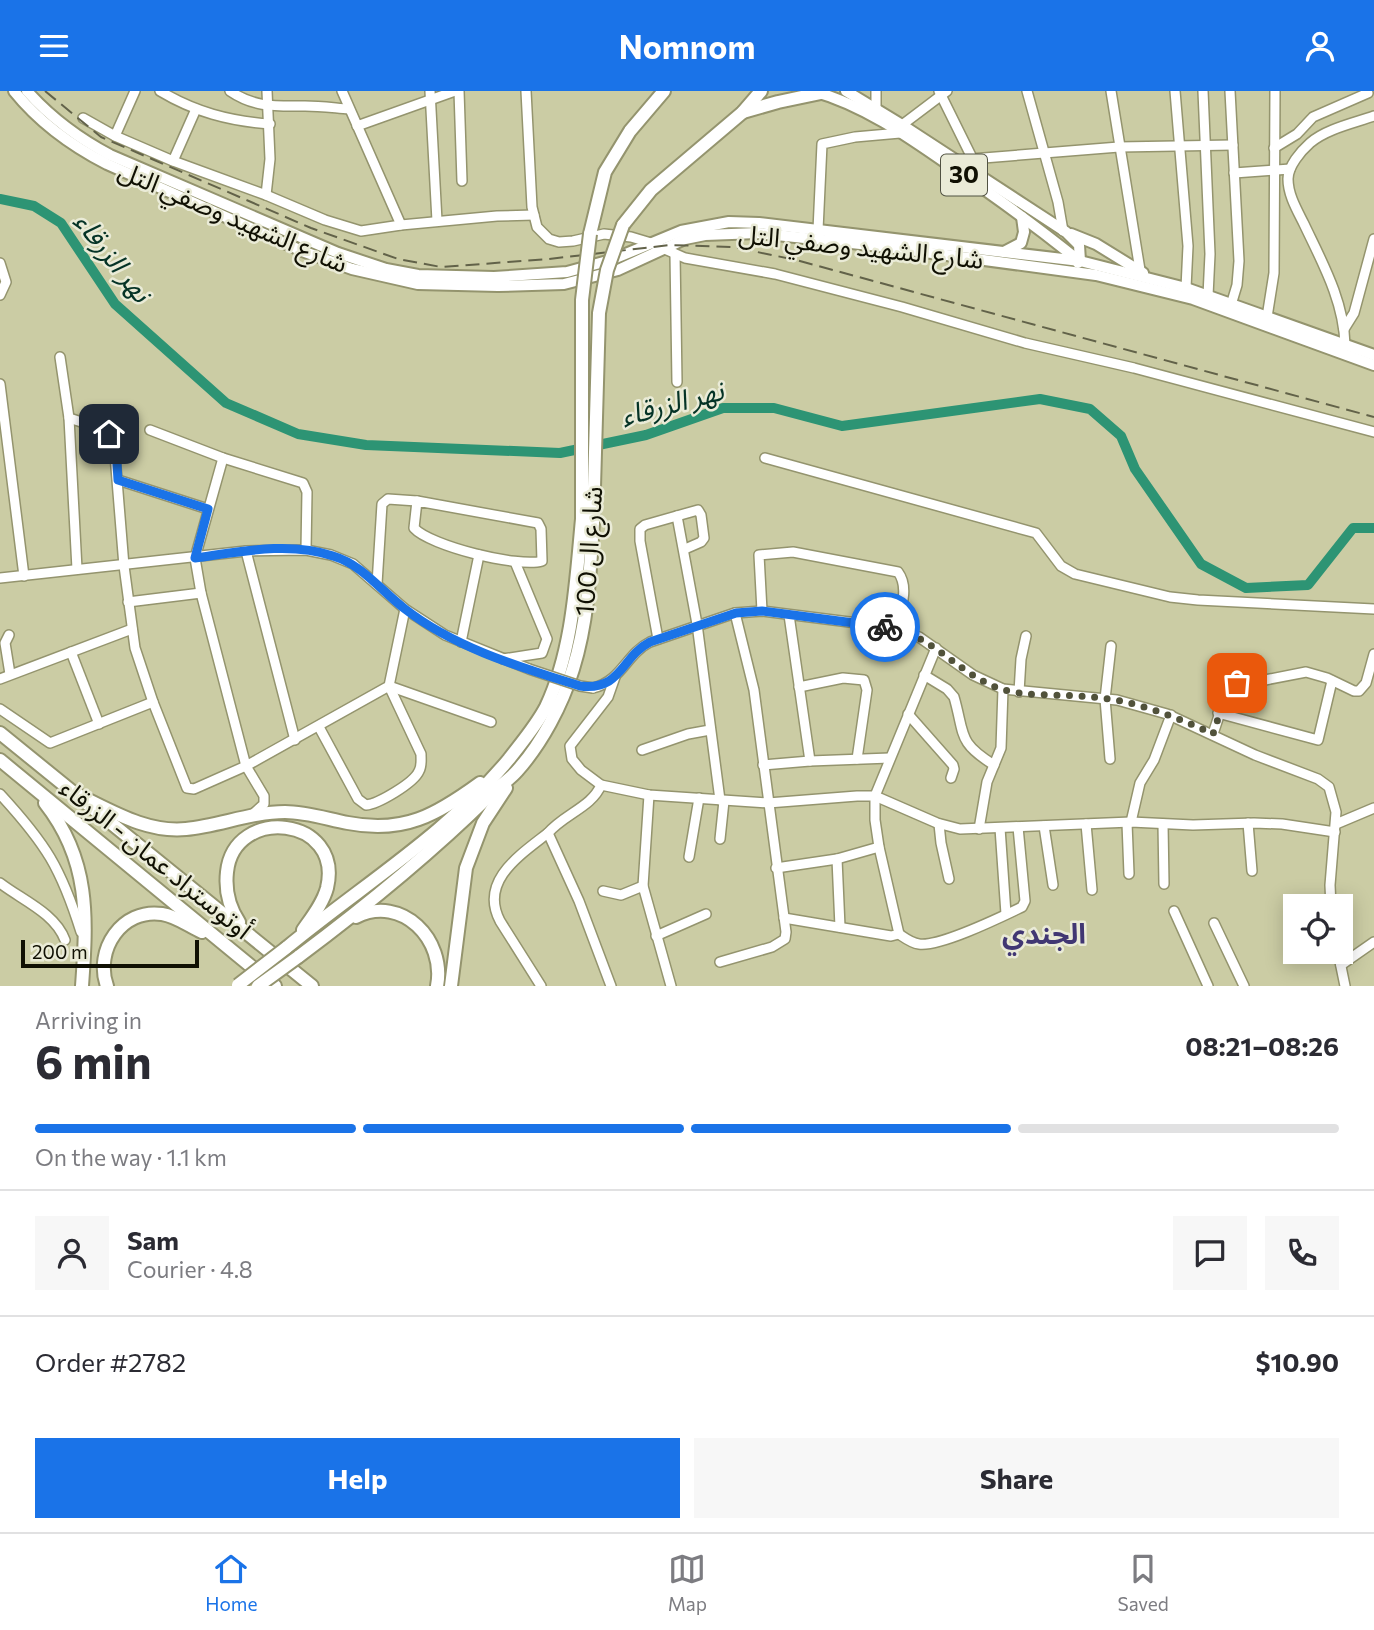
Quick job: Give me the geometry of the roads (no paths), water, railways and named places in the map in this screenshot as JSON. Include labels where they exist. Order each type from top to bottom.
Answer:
[{"type":"highway","name":"شارع ال 100","points":[[258,986],[343,923],[461,824],[515,773],[536,746],[551,720],[573,670],[590,583],[582,299],[590,234],[605,172],[630,131],[664,91]]},
{"type":"highway","name":"شارع ال 100","points":[[238,986],[438,830],[503,766],[536,724],[547,705],[561,666],[588,520],[598,313],[607,270],[623,225],[646,196],[667,174],[743,113],[761,91]]},
{"type":"highway","points":[[743,113],[817,92]]},
{"type":"highway","name":"أوتوستراد عمان - الزرقاء","points":[[0,733],[312,986]]},
{"type":"highway","name":"أوتوستراد عمان - الزرقاء","points":[[0,760],[275,986]]},
{"type":"highway","points":[[76,794],[136,822],[165,828],[186,829],[252,815],[284,812],[364,826],[386,827],[407,824],[446,808],[503,766]]},
{"type":"highway","points":[[451,986],[463,883],[470,852],[488,814],[515,773]]},
{"type":"highway","points":[[32,786],[63,829],[81,874],[85,942],[82,986]]},
{"type":"highway","points":[[247,934],[231,909],[228,899],[228,864],[236,846],[246,838],[267,828],[284,826],[305,832],[312,838],[323,852],[328,870],[323,898],[298,939]]},
{"type":"highway","points":[[343,923],[363,913],[376,911],[411,919],[426,933],[433,945],[438,965],[436,986]]},
{"type":"highway","points":[[107,986],[103,961],[109,941],[123,924],[136,917],[166,915],[217,938]]},
{"type":"main road","name":"شارع الشهيد وصفي التل","points":[[14,91],[49,126],[100,160],[303,251],[352,269],[388,278],[440,286],[565,284],[618,270],[662,248],[705,235],[758,233],[1096,275],[1194,299],[1374,365]]},
{"type":"main road","name":"شارع الشهيد وصفي التل","points":[[27,91],[80,139],[110,155],[338,253],[418,275],[494,277],[567,272],[611,260],[681,230],[729,222],[759,223],[1080,261],[1186,288],[1374,355]]},
{"type":"main road","name":"30","points":[[846,91],[876,109],[1096,275]]},
{"type":"main road","name":"30","points":[[817,92],[859,107],[982,177],[1065,231],[1079,245],[1080,261]]},
{"type":"main road","points":[[1001,253],[1021,243],[1024,232],[1022,217]]},
{"type":"main road","points":[[1065,231],[1093,242],[1152,278]]},
{"type":"main road","points":[[1068,271],[1080,261]]},
{"type":"street","points":[[115,136],[135,91]]},
{"type":"street","points":[[160,91],[196,109],[238,122],[270,124]]},
{"type":"street","points":[[230,91],[250,102],[269,107],[349,109]]},
{"type":"street","points":[[266,195],[270,159],[267,91]]},
{"type":"street","points":[[342,91],[401,225]]},
{"type":"street","points":[[358,126],[431,95],[457,91],[462,181]]},
{"type":"street","points":[[526,91],[534,215],[537,227],[545,236],[559,242],[610,233],[651,243],[685,258],[775,274],[1026,343],[1158,374],[1374,432]]},
{"type":"street","points":[[876,91],[876,109]]},
{"type":"street","points":[[1027,91],[1065,231]]},
{"type":"street","points":[[1111,91],[1140,270]]},
{"type":"street","points":[[1175,91],[1188,246],[1186,288]]},
{"type":"street","points":[[1203,91],[1209,246],[1208,296]]},
{"type":"street","points":[[1230,91],[1239,261],[1237,285],[1231,305]]},
{"type":"street","points":[[1266,317],[1274,273],[1275,91]]},
{"type":"street","points":[[818,230],[821,144],[901,129],[942,92],[971,159],[982,177]]},
{"type":"street","points":[[1274,148],[1304,128],[1313,117],[1368,93]]},
{"type":"street","points":[[431,95],[437,221]]},
{"type":"street","points":[[173,161],[196,109]]},
{"type":"street","points":[[1345,345],[1344,328],[1335,292],[1290,192],[1290,169],[1310,143],[1374,116]]},
{"type":"street","points":[[83,118],[115,136],[173,161],[266,195],[325,221],[361,231],[437,221],[534,215]]},
{"type":"street","points":[[971,159],[1119,147],[1233,145]]},
{"type":"street","points":[[1234,173],[1290,169]]},
{"type":"street","points":[[1048,220],[1058,202]]},
{"type":"street","points":[[1344,328],[1354,313],[1374,239]]},
{"type":"street","points":[[676,254],[677,382]]},
{"type":"street","points":[[0,263],[6,282],[0,295]]},
{"type":"street","points":[[60,357],[69,418],[76,569]]},
{"type":"street","points":[[0,384],[1,410],[24,576]]},
{"type":"street","points":[[69,418],[98,427],[109,434],[116,447],[124,566],[137,654],[187,788],[194,789],[246,766],[389,686]]},
{"type":"street","points":[[150,430],[223,459],[300,481],[305,485],[306,550]]},
{"type":"street","points":[[765,458],[1036,533],[1061,566],[1075,574],[1170,597],[1374,609]]},
{"type":"street","points":[[223,459],[195,558],[201,593],[246,766],[264,796],[264,804],[252,815]]},
{"type":"street","points":[[118,480],[208,509]]},
{"type":"street","points":[[377,584],[382,503],[388,499],[417,501],[538,523],[541,529],[542,561],[514,562],[479,555],[416,531],[414,525],[417,501]]},
{"type":"street","points":[[658,639],[640,529],[695,509],[701,515],[704,538],[685,549]]},
{"type":"street","points":[[677,516],[697,624],[722,801],[720,839]]},
{"type":"street","points":[[0,578],[246,551],[306,550],[331,555],[353,564],[405,609],[461,642],[501,659],[580,686],[593,688],[615,677]]},
{"type":"street","points":[[246,551],[295,740]]},
{"type":"street","points":[[762,611],[759,555],[793,552],[898,572],[904,583],[904,591],[896,628]]},
{"type":"street","points":[[461,642],[479,555]]},
{"type":"street","points":[[501,659],[542,653],[547,639],[514,562]]},
{"type":"street","points":[[128,602],[201,593]]},
{"type":"street","points":[[319,727],[358,799],[366,805],[379,802],[415,778],[422,763],[421,754],[389,686],[405,609]]},
{"type":"street","points":[[1330,894],[1335,828],[1335,802],[1325,783],[1255,755],[1171,715],[1105,699],[1003,689],[973,675],[919,637],[896,628],[762,611],[736,613],[697,624],[638,650],[615,677],[608,697],[570,745],[569,753],[576,765],[601,785],[649,795],[768,803],[875,796],[939,824],[960,829],[1129,822],[1248,823],[1335,828],[1374,808]]},
{"type":"street","points":[[720,962],[780,943],[785,939],[786,932],[754,690],[736,613]]},
{"type":"street","points":[[789,615],[810,761]]},
{"type":"street","points":[[0,679],[132,629]]},
{"type":"street","points":[[9,635],[5,643],[10,674]]},
{"type":"street","points":[[1019,692],[1021,659],[1026,636]]},
{"type":"street","points":[[1110,759],[1105,699],[1111,646]]},
{"type":"street","points":[[899,935],[879,847],[875,796],[936,648]]},
{"type":"street","points":[[71,652],[99,724]]},
{"type":"street","points":[[1213,734],[1227,691],[1237,683],[1274,679],[1301,672],[1354,691],[1361,690],[1366,683],[1374,654]]},
{"type":"street","points":[[924,675],[954,697],[965,742],[974,752],[994,765]]},
{"type":"street","points":[[799,687],[842,678],[864,680],[867,690],[857,759]]},
{"type":"street","points":[[1218,713],[1318,740],[1332,681]]},
{"type":"street","points":[[389,686],[491,723]]},
{"type":"street","points":[[979,829],[987,782],[1001,748],[1003,689]]},
{"type":"street","points":[[0,709],[50,743],[153,702]]},
{"type":"street","points":[[908,714],[953,765],[951,778]]},
{"type":"street","points":[[1129,874],[1129,822],[1140,783],[1154,760],[1171,715]]},
{"type":"street","points":[[642,750],[688,734],[710,730]]},
{"type":"street","points":[[764,765],[890,758]]},
{"type":"street","points":[[541,986],[500,921],[493,898],[495,889],[507,868],[560,820],[595,798],[601,785]]},
{"type":"street","points":[[0,794],[35,833],[54,861],[69,892],[85,942]]},
{"type":"street","points":[[649,795],[643,886],[671,986]]},
{"type":"street","points":[[689,857],[699,799]]},
{"type":"street","points":[[1248,823],[1252,871]]},
{"type":"street","points":[[939,824],[949,879]]},
{"type":"street","points":[[1086,824],[1092,890]]},
{"type":"street","points":[[1163,824],[1164,884]]},
{"type":"street","points":[[1044,826],[1053,885]]},
{"type":"street","points":[[785,918],[895,937],[899,935],[914,943],[928,944],[957,935],[1023,907],[1025,901],[1018,827]]},
{"type":"street","points":[[1000,828],[1006,914]]},
{"type":"street","points":[[548,833],[579,901],[611,986]]},
{"type":"street","points":[[776,868],[837,859],[879,847]]},
{"type":"street","points":[[837,859],[840,927]]},
{"type":"street","points":[[0,883],[47,916],[59,927],[65,940]]},
{"type":"street","points":[[603,891],[621,895],[643,886]]},
{"type":"street","points":[[1174,911],[1208,986]]},
{"type":"street","points":[[656,936],[706,914]]},
{"type":"street","points":[[1214,923],[1244,986]]},
{"type":"street","points":[[1345,986],[1341,965],[1374,942]]},
{"type":"waterway","name":"نهر الزرقاء","points":[[0,199],[34,206],[61,223],[115,304],[226,403],[298,434],[366,445],[560,453],[646,435],[723,408],[774,408],[842,426],[1040,399],[1090,409],[1121,436],[1135,469],[1201,564],[1246,588],[1308,585],[1353,528],[1374,528]]},
{"type":"railway","points":[[45,91],[101,137],[311,228],[398,259],[441,267],[549,259],[670,245],[733,247],[796,260],[1374,417]]},
{"type":"district","name":"الجندي","points":[[1044,934]]}]
